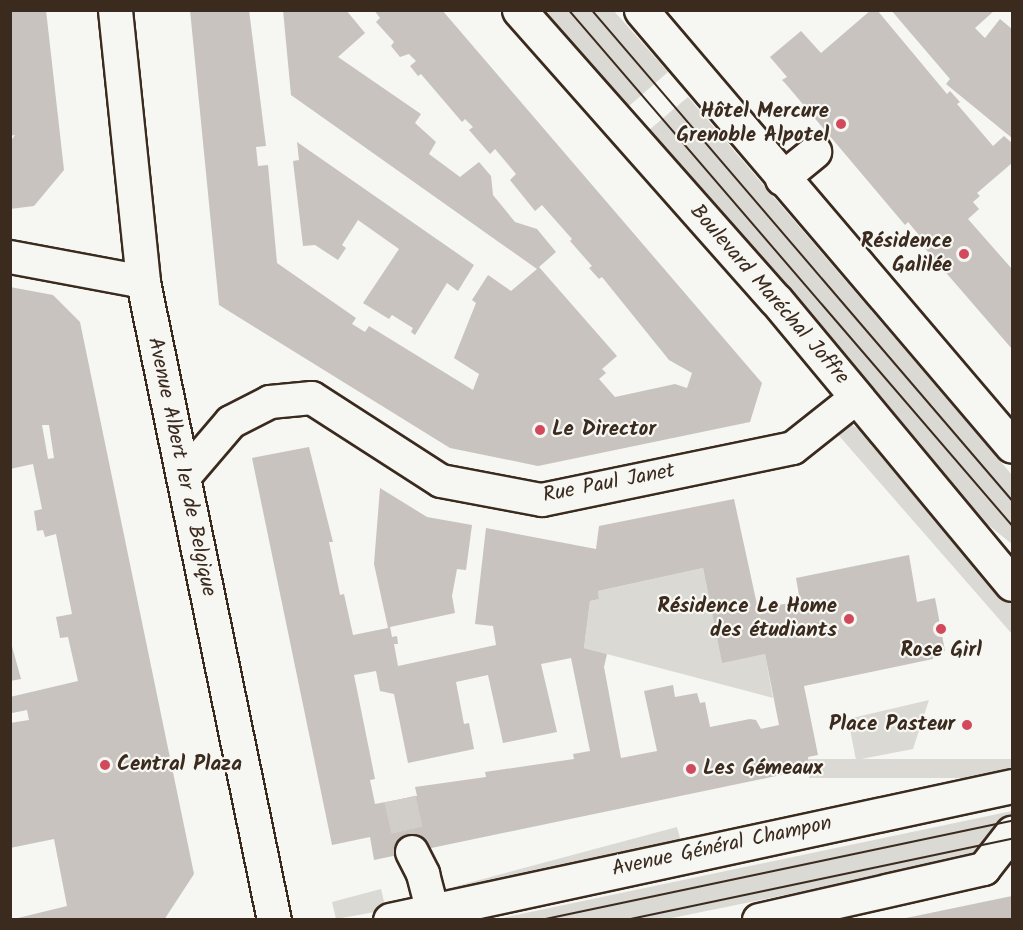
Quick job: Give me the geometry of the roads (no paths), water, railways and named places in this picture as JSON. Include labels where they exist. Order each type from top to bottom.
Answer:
[{"type":"main road","name":"Avenue Albert 1er de Belgique","points":[[115,10],[143,282],[274,920]]},
{"type":"main road","name":"Boulevard Maréchal Joffre","points":[[519,10],[776,300],[1012,584]]},
{"type":"main road","points":[[641,10],[782,179],[1012,446]]},
{"type":"main road","name":"Avenue Général Champon","points":[[390,920],[434,915],[1012,786]]},
{"type":"street","points":[[782,179],[815,152]]},
{"type":"street","points":[[10,257],[143,282]]},
{"type":"street","name":"Rue Paul Janet","points":[[183,477],[231,422],[270,402],[312,398],[441,481],[542,500],[793,448],[856,398]]},
{"type":"street","points":[[967,532],[1012,558]]},
{"type":"street","points":[[759,920],[984,869],[1012,833]]},
{"type":"street","points":[[412,852],[423,874],[434,915]]},
{"type":"tunnel","points":[[400,799],[412,852]]},
{"type":"tram line","points":[[569,10],[1012,525]]},
{"type":"tram line","points":[[592,10],[1012,500]]},
{"type":"tram line","points":[[541,920],[1012,821]]},
{"type":"tram line","points":[[626,920],[1012,839]]},
{"type":"place","name":"Hôtel Mercure Grenoble Alpotel","points":[[841,124]]},
{"type":"place","name":"Résidence Galilée","points":[[964,254]]},
{"type":"place","name":"Le Director","points":[[540,430]]},
{"type":"place","name":"Résidence Le Home des étudiants","points":[[849,619]]},
{"type":"place","name":"Rose Girl","points":[[941,629]]},
{"type":"place","name":"Place Pasteur","points":[[967,725]]},
{"type":"place","name":"Central Plaza","points":[[105,765]]},
{"type":"place","name":"Les Gémeaux","points":[[691,769]]}]
